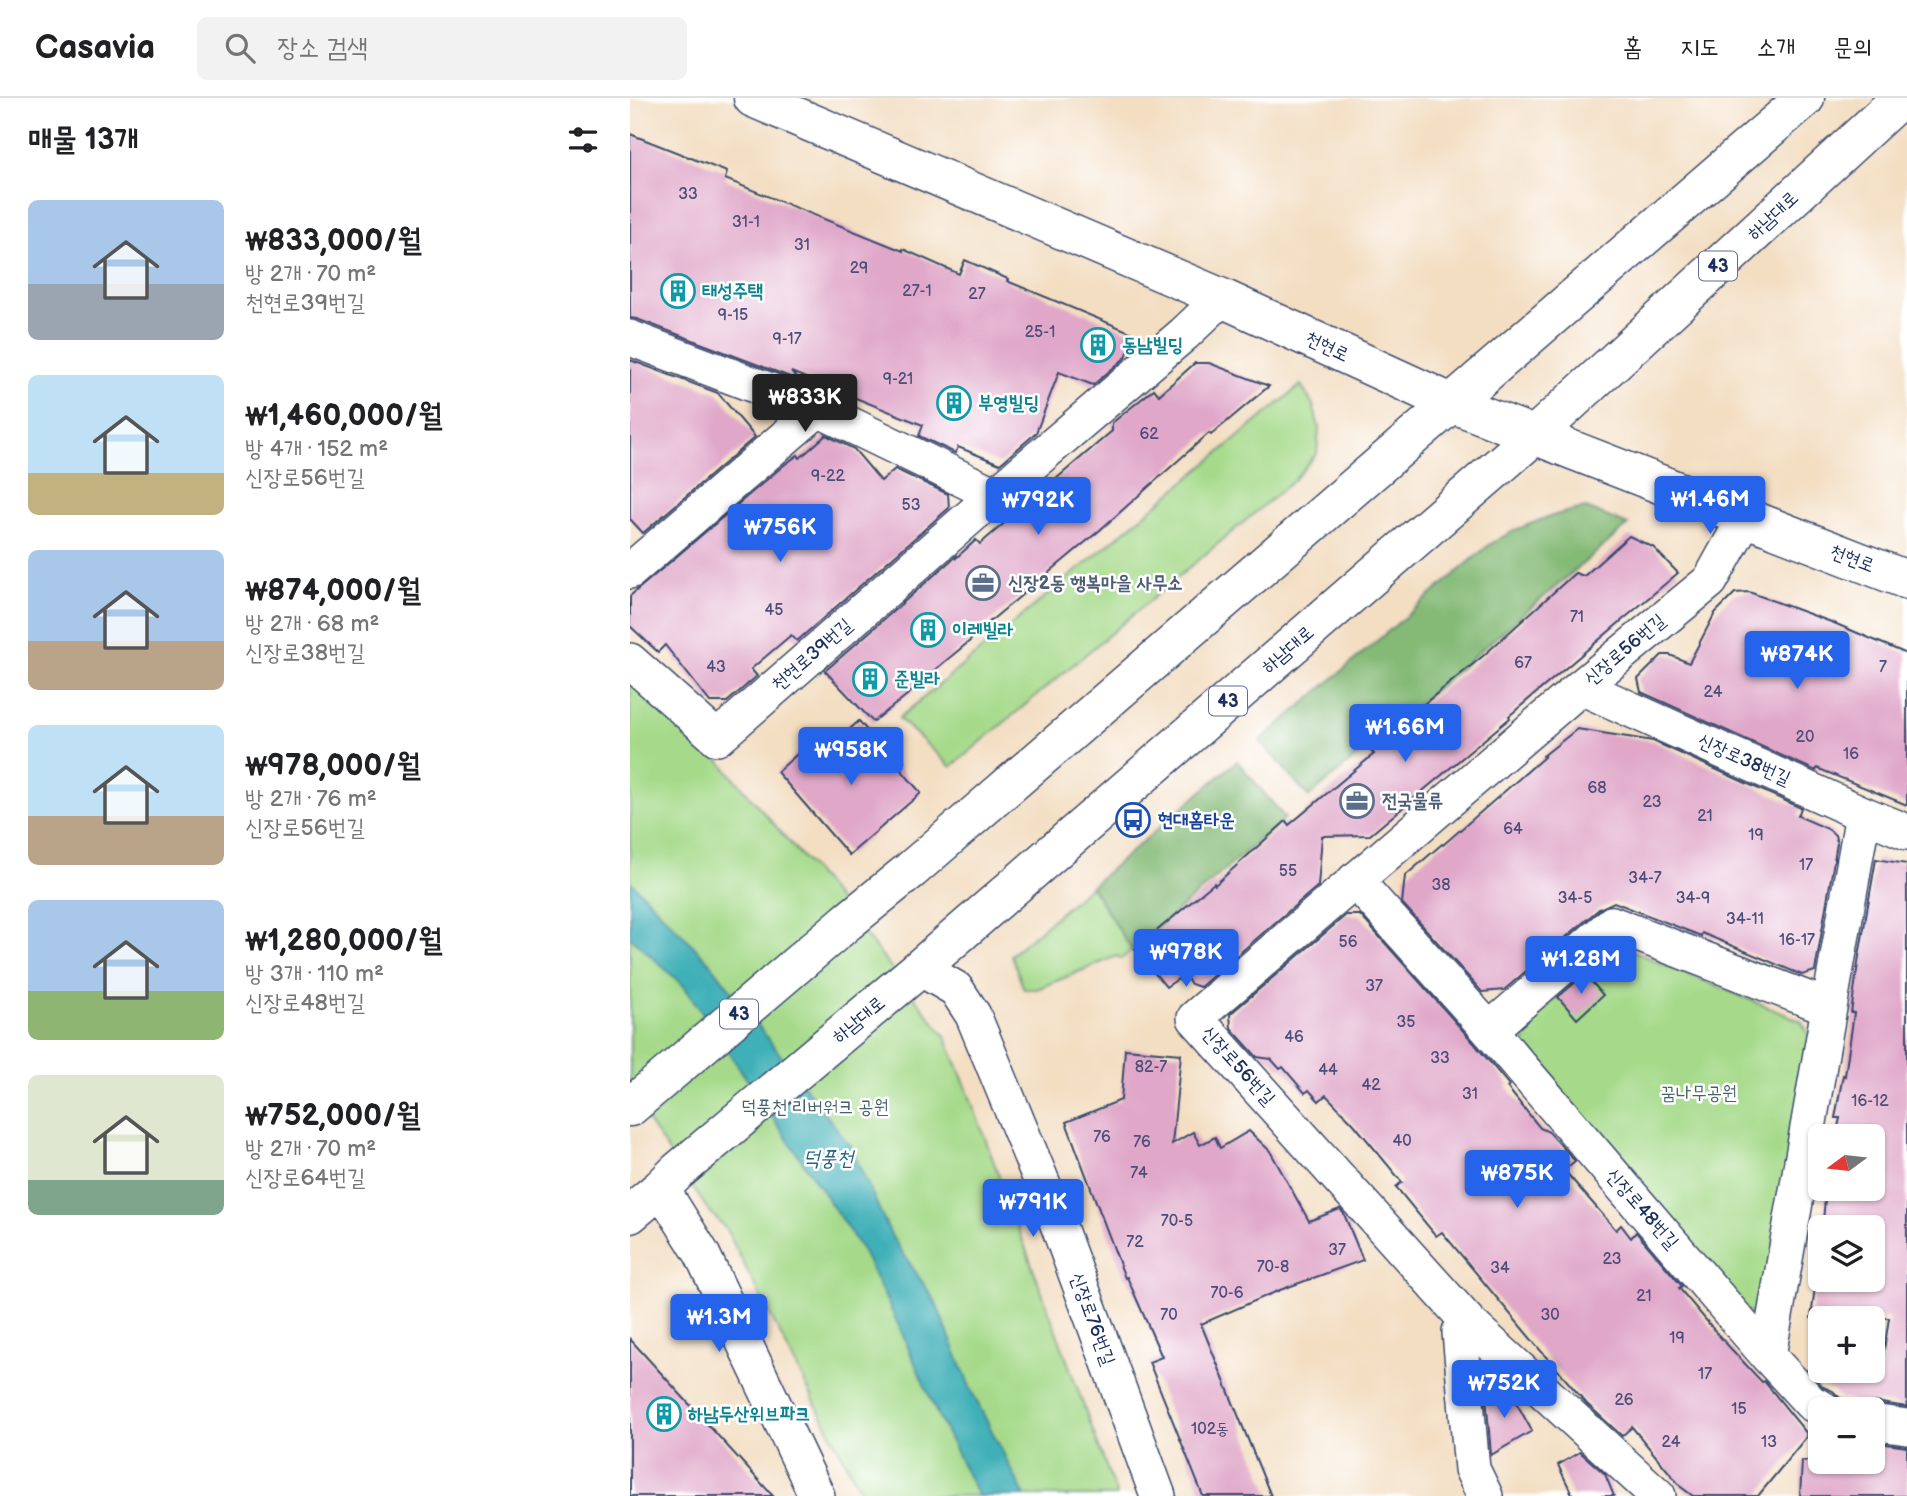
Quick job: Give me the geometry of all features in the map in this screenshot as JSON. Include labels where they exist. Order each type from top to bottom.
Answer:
[{"type":"main road","name":"천현로","points":[[753,98],[1222,298],[1451,403],[1907,580]]},
{"type":"main road","name":"43","points":[[631,1106],[911,870],[1805,98]]},
{"type":"main road","name":"하남대로","points":[[630,1214],[911,976],[1535,435],[1901,98]]},
{"type":"street","name":"천현로39번길","points":[[630,661],[717,738],[1184,334],[1222,298]]},
{"type":"street","points":[[630,338],[818,409],[995,495]]},
{"type":"street","points":[[630,571],[818,409]]},
{"type":"street","name":"신장로56번길","points":[[1658,1496],[1469,1323],[1195,1018],[1710,580],[1745,518]]},
{"type":"street","name":"신장로38번길","points":[[1581,687],[1907,832]]},
{"type":"street","points":[[1769,1356],[1863,814]]},
{"type":"street","name":"신장로48번길","points":[[1355,880],[1489,1030],[1808,1400]]},
{"type":"street","points":[[1489,1030],[1612,924],[1828,1007]]},
{"type":"street","name":"신장로76번길","points":[[911,976],[956,989],[973,1015],[1046,1192],[1158,1496]]},
{"type":"street","points":[[670,1180],[702,1254],[817,1496]]},
{"type":"street","points":[[1469,1323],[1460,1332],[1472,1469],[1485,1496]]},
{"type":"street","points":[[1885,1424],[1907,1427]]},
{"type":"green space","points":[[1301,385],[1313,405],[1319,428],[1317,453],[1294,480],[951,767],[899,718]]},
{"type":"green space","points":[[1586,508],[1628,525],[1309,797],[1260,741],[1489,545],[1536,522]]},
{"type":"green space","name":"덕풍천 리버워크 공원","points":[[630,675],[706,745],[821,879],[945,1036],[1117,1496],[863,1496],[726,1229],[706,1207],[630,1095]]},
{"type":"green space","points":[[1237,761],[1285,818],[1132,950],[1091,886]]},
{"type":"green space","points":[[1091,886],[1132,950],[1121,959],[1117,956],[1037,989],[1024,989],[1011,955]]},
{"type":"green space","name":"꿈나무공원","points":[[1632,951],[1801,1021],[1814,1043],[1774,1306],[1749,1313],[1524,1050],[1526,1024],[1607,955]]},
{"type":"water","name":"덕풍천","points":[[630,881],[711,964],[850,1146],[892,1237],[935,1301],[972,1392],[1025,1496],[978,1496],[937,1414],[862,1250],[684,986],[630,937]]},
{"type":"building","points":[[630,134],[727,172],[725,179],[959,274],[965,260],[1008,279],[1007,281],[1135,334],[1126,357],[1093,385],[1059,372],[1036,433],[1000,464],[958,447],[955,453],[919,436],[923,425],[791,372],[798,380],[630,318]]},
{"type":"building","points":[[630,360],[718,393],[755,437],[643,533],[630,519]]},
{"type":"building","points":[[1195,363],[1209,363],[1269,386],[1211,435],[1209,433],[1100,530],[873,722],[825,671],[956,556],[976,540],[980,544],[1112,431],[1112,423],[1154,389],[1159,395]]},
{"type":"building","points":[[826,435],[854,449],[881,481],[895,469],[948,494],[949,508],[797,641],[791,635],[751,669],[757,676],[727,702],[710,702],[665,645],[658,652],[630,626],[630,596],[784,465],[798,455],[800,458]]},
{"type":"building","points":[[1629,536],[1653,547],[1678,573],[1370,835],[1322,836],[1318,886],[1200,987],[1191,984],[1187,979],[1182,983],[1178,979],[1166,987],[1135,949],[1214,883],[1215,885],[1286,821],[1289,825],[1374,754],[1370,750],[1483,656],[1575,573],[1584,576]]},
{"type":"building","points":[[1749,592],[1834,623],[1907,654],[1907,805],[1817,768],[1816,771],[1641,692],[1638,679],[1662,655],[1670,655],[1689,663],[1715,613],[1735,593]]},
{"type":"building","points":[[859,721],[921,793],[849,855],[777,772],[804,748],[814,760]]},
{"type":"building","points":[[1577,729],[1653,741],[1801,808],[1798,816],[1828,829],[1835,835],[1837,843],[1815,971],[1802,975],[1702,933],[1701,936],[1614,902],[1599,909],[1504,990],[1482,992],[1402,903],[1405,876]]},
{"type":"building","points":[[1876,859],[1907,864],[1907,1407],[1885,1404],[1885,1397],[1839,1397],[1819,1383],[1885,1383],[1885,1344],[1889,1318],[1885,1318],[1885,1306],[1813,1306],[1814,1292],[1885,1292],[1885,1215],[1824,1215],[1825,1201],[1885,1201],[1885,1124],[1839,1124],[1840,1118],[1835,1118],[1843,1075],[1845,1076],[1859,956]]},
{"type":"building","points":[[1346,915],[1360,915],[1474,1043],[1540,1128],[1549,1132],[1575,1161],[1564,1170],[1616,1230],[1621,1225],[1631,1238],[1636,1232],[1682,1286],[1679,1288],[1721,1338],[1762,1382],[1764,1381],[1808,1435],[1758,1496],[1693,1496],[1681,1487],[1632,1427],[1622,1436],[1587,1404],[1442,1232],[1436,1236],[1396,1187],[1402,1182],[1353,1123],[1326,1095],[1319,1101],[1309,1090],[1305,1093],[1283,1067],[1280,1069],[1271,1059],[1257,1057],[1231,1028],[1230,1014]]},
{"type":"building","points":[[1585,974],[1603,995],[1577,1019],[1558,997]]},
{"type":"building","points":[[1125,1049],[1181,1054],[1172,1144],[1193,1132],[1200,1145],[1215,1137],[1220,1148],[1249,1131],[1270,1151],[1309,1221],[1340,1209],[1363,1260],[1280,1290],[1201,1324],[1271,1496],[1203,1496],[1149,1362],[1162,1357],[1127,1277],[1125,1278],[1066,1122],[1121,1100]]},
{"type":"building","name":"하남두산위브파크","points":[[630,1339],[773,1496],[630,1496]]},
{"type":"building","points":[[1485,1383],[1507,1397],[1512,1395],[1532,1431],[1491,1455]]},
{"type":"building","points":[[1885,1444],[1907,1447],[1907,1496],[1800,1496],[1802,1461],[1808,1461],[1808,1474],[1885,1474]]},
{"type":"building","points":[[1580,1452],[1605,1474],[1614,1496],[1573,1496],[1558,1465]]},
{"type":"place","name":"태성주택","points":[[678,291]]},
{"type":"place","name":"동남빌딩","points":[[1098,345]]},
{"type":"place","name":"부영빌딩","points":[[954,403]]},
{"type":"place","name":"신장2동 행복마을 사무소","points":[[983,583]]},
{"type":"place","name":"이레빌라","points":[[928,630]]},
{"type":"place","name":"준빌라","points":[[870,679]]},
{"type":"place","name":"전국물류","points":[[1357,801]]},
{"type":"place","name":"현대홈타운","points":[[1133,820]]},
{"type":"place","name":"하남두산위브파크","points":[[664,1414]]}]
